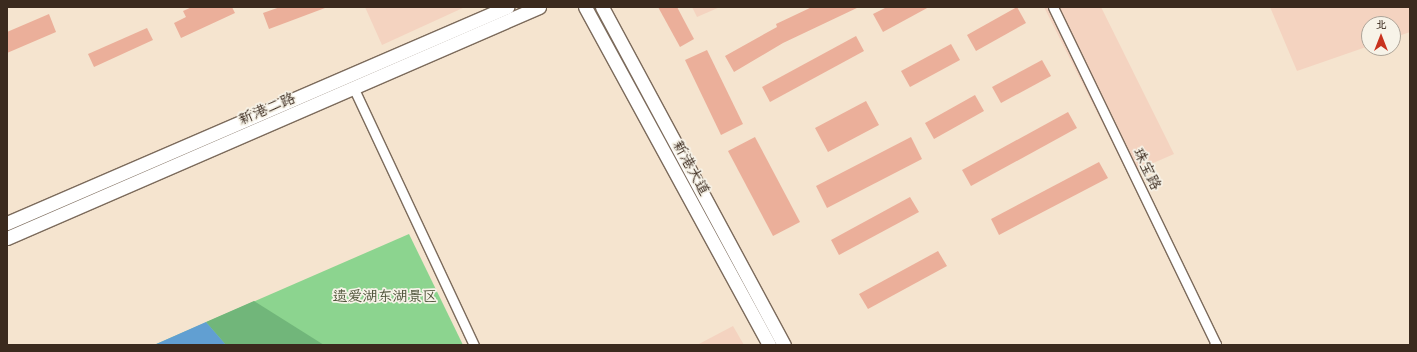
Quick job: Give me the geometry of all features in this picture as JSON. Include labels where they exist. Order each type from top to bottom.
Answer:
[{"type":"main road","name":"新港二路","points":[[7,223],[507,7]]},
{"type":"main road","name":"新港二路","points":[[7,238],[354,89],[539,7]]},
{"type":"main road","name":"新港大道","points":[[585,7],[769,345]]},
{"type":"main road","name":"新港大道","points":[[602,7],[784,345]]},
{"type":"street","name":"珠宝路","points":[[1053,7],[1215,344]]},
{"type":"street","points":[[354,89],[474,345]]},
{"type":"shaded area","points":[[365,7],[465,7],[382,45]]},
{"type":"shaded area","points":[[692,7],[720,7],[697,17]]},
{"type":"shaded area","points":[[1044,7],[1101,7],[1174,154],[1128,174]]},
{"type":"shaded area","points":[[1270,7],[1410,7],[1410,32],[1401,35],[1401,16],[1361,16],[1361,49],[1297,71]]},
{"type":"shaded area","points":[[733,326],[744,345],[697,345]]},
{"type":"green space","name":"遗爱湖东湖景区","points":[[409,234],[463,345],[154,345]]},
{"type":"green space","points":[[254,301],[324,345],[226,345],[206,322]]},
{"type":"water","points":[[206,322],[226,345],[154,345]]},
{"type":"building","points":[[192,7],[232,7],[235,13],[181,38],[174,23],[186,17],[183,11]]},
{"type":"building","points":[[280,7],[325,8],[269,29],[263,13]]},
{"type":"building","points":[[658,7],[677,7],[694,39],[680,47]]},
{"type":"building","points":[[812,7],[859,7],[783,43],[734,72],[725,56],[777,27],[776,24]]},
{"type":"building","points":[[887,7],[929,7],[883,32],[873,14]]},
{"type":"building","points":[[1017,7],[1026,23],[976,51],[967,35]]},
{"type":"building","points":[[49,14],[56,32],[7,53],[7,32]]},
{"type":"building","points":[[147,28],[153,40],[94,67],[88,54]]},
{"type":"building","points":[[856,36],[864,51],[770,102],[762,87]]},
{"type":"building","points":[[951,44],[960,60],[910,87],[901,71]]},
{"type":"building","points":[[707,50],[743,124],[721,135],[685,60]]},
{"type":"building","points":[[1042,60],[1051,76],[1001,103],[992,87]]},
{"type":"building","points":[[975,95],[984,111],[934,139],[925,123]]},
{"type":"building","points":[[866,101],[879,125],[828,152],[815,128]]},
{"type":"building","points":[[1068,112],[1077,128],[971,186],[962,170]]},
{"type":"building","points":[[755,137],[800,222],[773,236],[728,151]]},
{"type":"building","points":[[911,137],[922,159],[827,208],[816,186]]},
{"type":"building","points":[[1099,162],[1108,178],[999,235],[991,219]]},
{"type":"building","points":[[910,197],[919,212],[839,255],[831,240]]},
{"type":"building","points":[[938,251],[947,266],[868,309],[859,294]]}]
